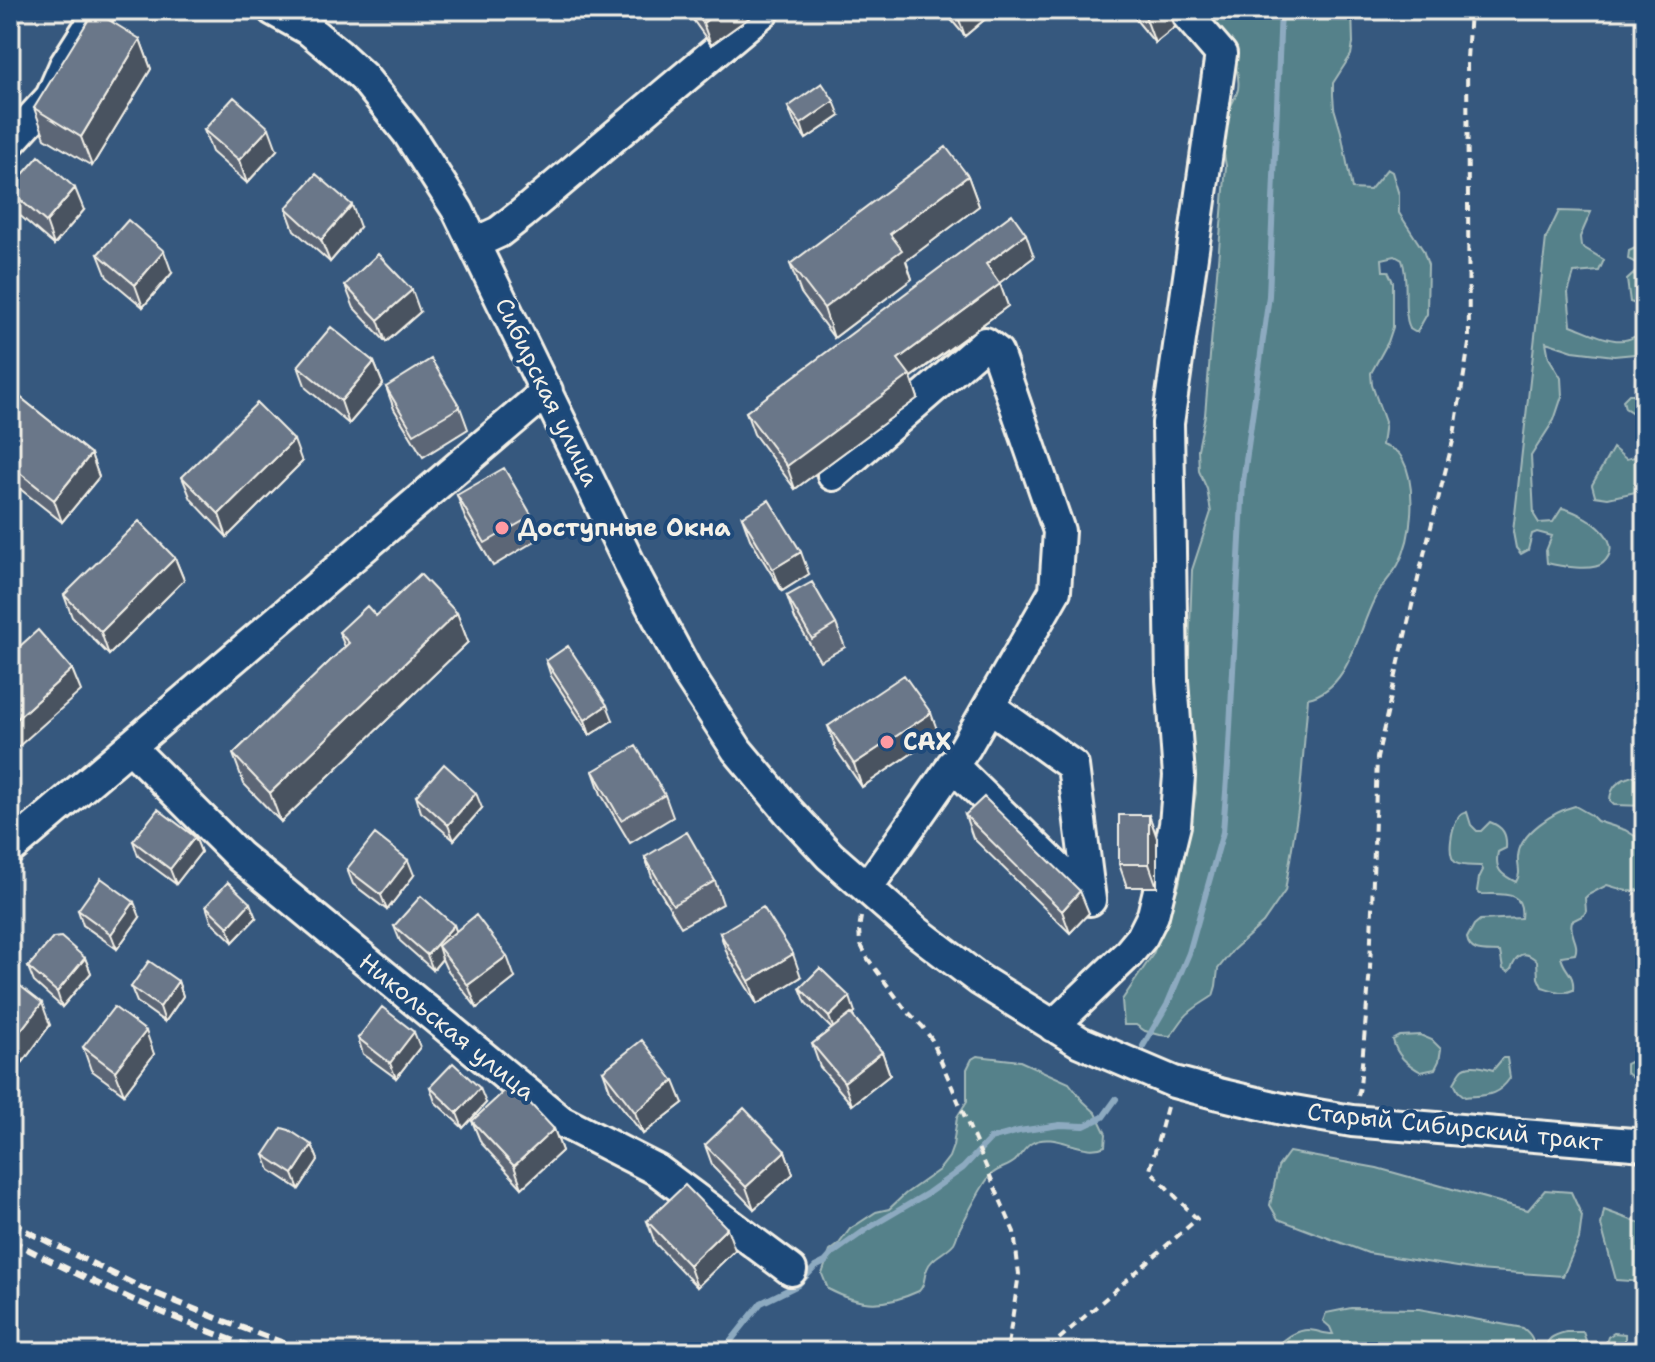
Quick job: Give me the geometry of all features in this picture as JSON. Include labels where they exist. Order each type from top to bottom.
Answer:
[{"type":"street","points":[[10,142],[51,97],[65,65],[100,10]]},
{"type":"street","name":"Сибирская улица","points":[[273,10],[309,30],[338,54],[364,78],[408,133],[475,243],[637,579],[689,676],[737,750],[788,811],[830,856],[917,932],[980,980],[1080,1042],[1174,1082],[1219,1094]]},
{"type":"street","points":[[475,243],[499,232],[522,214],[765,10]]},
{"type":"street","points":[[1053,1026],[1113,970],[1142,937],[1153,915],[1175,825],[1179,776],[1172,680],[1168,423],[1221,54],[1183,10]]},
{"type":"street","points":[[833,475],[985,343],[997,352],[1059,531],[1055,591],[952,765],[867,888]]},
{"type":"street","points":[[10,849],[547,391]]},
{"type":"street","points":[[952,765],[1090,900],[1073,766],[989,706]]},
{"type":"street","name":"Никольская улица","points":[[130,747],[239,856],[561,1121],[657,1170],[791,1270]]},
{"type":"street","name":"Старый Сибирский тракт","points":[[1219,1094],[1352,1121],[1645,1145]]},
{"type":"path","points":[[1352,1121],[1360,1087],[1370,969],[1377,758],[1453,441],[1469,344],[1467,59],[1470,10]]},
{"type":"path","points":[[867,888],[859,929],[860,943],[897,999],[932,1040],[1014,1232],[1019,1260],[1017,1297],[1007,1352]]},
{"type":"path","points":[[1054,1352],[1059,1339],[1197,1219],[1150,1170],[1174,1082]]},
{"type":"green space","points":[[1204,10],[1352,10],[1351,55],[1333,83],[1333,95],[1352,189],[1370,190],[1387,169],[1392,172],[1399,195],[1399,213],[1423,250],[1428,265],[1427,314],[1417,332],[1410,329],[1402,260],[1395,256],[1382,259],[1383,271],[1388,271],[1393,282],[1393,327],[1371,373],[1372,385],[1385,422],[1382,445],[1400,455],[1410,482],[1411,511],[1407,540],[1398,565],[1374,600],[1343,672],[1322,693],[1308,698],[1299,804],[1285,891],[1263,923],[1233,950],[1218,969],[1213,996],[1190,1011],[1170,1036],[1145,1031],[1136,1025],[1124,1025],[1122,1000],[1153,954],[1179,885],[1196,793],[1188,679],[1192,570],[1211,512],[1207,489],[1199,471],[1198,449],[1205,415],[1226,166],[1223,129],[1238,89],[1233,58]]},
{"type":"green space","points":[[1559,211],[1591,212],[1580,237],[1581,246],[1604,260],[1599,271],[1574,273],[1568,293],[1571,325],[1600,337],[1620,340],[1638,334],[1645,326],[1645,353],[1614,356],[1573,351],[1546,342],[1549,358],[1561,378],[1562,396],[1554,420],[1531,456],[1534,515],[1539,523],[1553,522],[1562,508],[1580,515],[1599,528],[1610,545],[1609,554],[1603,563],[1592,567],[1576,568],[1547,563],[1546,551],[1552,536],[1537,532],[1532,534],[1528,550],[1521,554],[1516,548],[1513,532],[1546,238]]},
{"type":"green space","points":[[1645,244],[1645,307],[1630,302],[1627,280],[1639,269],[1636,263],[1628,259],[1629,251]]},
{"type":"green space","points":[[1629,394],[1645,394],[1645,434],[1639,417],[1625,408],[1623,400]]},
{"type":"green space","points":[[1613,448],[1626,459],[1644,455],[1645,492],[1608,498],[1595,496],[1592,485]]},
{"type":"green space","points":[[1637,775],[1645,783],[1645,806],[1614,805],[1610,801],[1615,787],[1622,780]]},
{"type":"green space","points":[[1575,806],[1597,821],[1645,837],[1645,888],[1630,891],[1607,885],[1585,898],[1584,915],[1572,921],[1575,954],[1561,956],[1572,979],[1573,990],[1561,992],[1542,987],[1537,961],[1528,955],[1518,957],[1508,972],[1503,969],[1500,952],[1475,950],[1469,943],[1467,938],[1480,920],[1521,918],[1521,909],[1519,902],[1510,896],[1480,894],[1477,891],[1483,870],[1481,866],[1456,863],[1451,854],[1451,842],[1457,820],[1467,812],[1471,825],[1477,831],[1490,822],[1498,826],[1505,835],[1506,848],[1498,852],[1498,868],[1516,882],[1520,848],[1531,832],[1548,818]]},
{"type":"green space","points":[[1420,1035],[1432,1040],[1441,1049],[1435,1069],[1421,1072],[1411,1066],[1400,1055],[1393,1040],[1400,1036]]},
{"type":"green space","points":[[977,1056],[1020,1061],[1069,1083],[1096,1113],[1106,1134],[1105,1146],[1088,1148],[1041,1140],[1030,1145],[1015,1161],[992,1174],[974,1201],[954,1243],[929,1265],[919,1291],[895,1300],[873,1303],[852,1299],[828,1289],[822,1274],[830,1251],[850,1229],[876,1212],[889,1209],[939,1170],[949,1157],[957,1117],[967,1101],[967,1069]]},
{"type":"green space","points":[[1503,1058],[1507,1058],[1510,1078],[1500,1089],[1490,1094],[1465,1097],[1458,1091],[1454,1083],[1464,1068],[1476,1066],[1493,1070]]},
{"type":"green space","points":[[1645,1058],[1645,1078],[1633,1078],[1626,1072],[1626,1064]]},
{"type":"green space","points":[[1289,1152],[1377,1168],[1528,1210],[1545,1190],[1571,1192],[1582,1216],[1579,1239],[1563,1276],[1477,1270],[1368,1253],[1278,1219],[1270,1205],[1278,1167]]},
{"type":"green space","points":[[1604,1210],[1645,1225],[1645,1282],[1616,1280],[1601,1225]]},
{"type":"green space","points":[[1351,1308],[1419,1309],[1523,1328],[1532,1338],[1534,1350],[1268,1352],[1302,1331],[1333,1334],[1323,1321],[1326,1313]]},
{"type":"green space","points":[[1566,1332],[1583,1332],[1590,1352],[1546,1352],[1551,1338]]},
{"type":"green space","points":[[1614,1333],[1625,1334],[1625,1352],[1603,1352],[1608,1337]]},
{"type":"building","points":[[693,10],[720,10],[703,23]]},
{"type":"building","points":[[94,11],[140,39],[81,137],[34,108]]},
{"type":"building","points":[[822,83],[834,101],[801,124],[788,107]]},
{"type":"building","points":[[234,97],[269,128],[239,160],[204,130]]},
{"type":"building","points":[[946,147],[968,176],[890,234],[902,250],[824,308],[790,264]]},
{"type":"building","points":[[39,156],[75,188],[46,222],[10,191]]},
{"type":"building","points":[[316,174],[352,205],[321,240],[286,208]]},
{"type":"building","points":[[1012,214],[1026,234],[986,264],[1000,284],[898,359],[910,375],[787,466],[746,412]]},
{"type":"building","points":[[128,220],[164,251],[135,285],[98,254]]},
{"type":"building","points":[[378,254],[412,290],[378,320],[345,285]]},
{"type":"building","points":[[331,327],[374,362],[341,401],[298,366]]},
{"type":"building","points":[[431,359],[460,407],[414,434],[386,387]]},
{"type":"building","points":[[10,389],[91,454],[54,500],[10,465]]},
{"type":"building","points":[[257,403],[294,440],[219,514],[182,477]]},
{"type":"building","points":[[504,468],[532,516],[485,543],[457,495]]},
{"type":"building","points":[[769,500],[801,552],[773,569],[742,517]]},
{"type":"building","points":[[139,521],[175,558],[101,632],[64,595]]},
{"type":"building","points":[[420,574],[457,613],[270,793],[233,754],[349,643],[339,632],[367,606],[376,616]]},
{"type":"building","points":[[812,582],[836,624],[812,639],[787,596]]},
{"type":"building","points":[[38,630],[72,669],[10,725],[10,655]]},
{"type":"building","points":[[568,646],[607,705],[585,720],[546,661]]},
{"type":"building","points":[[904,675],[931,713],[854,764],[828,726]]},
{"type":"building","points":[[636,746],[665,795],[621,820],[593,771]]},
{"type":"building","points":[[444,764],[476,793],[448,825],[416,796]]},
{"type":"building","points":[[984,797],[1080,891],[1062,911],[965,815]]},
{"type":"building","points":[[158,809],[195,837],[170,869],[133,841]]},
{"type":"building","points":[[1119,815],[1149,815],[1149,864],[1119,864]]},
{"type":"building","points":[[687,832],[715,881],[673,905],[645,857]]},
{"type":"building","points":[[375,834],[408,860],[381,895],[347,869]]},
{"type":"building","points":[[101,878],[134,902],[111,934],[78,910]]},
{"type":"building","points":[[228,882],[250,903],[228,927],[206,906]]},
{"type":"building","points":[[421,896],[454,925],[427,955],[394,926]]},
{"type":"building","points":[[763,907],[793,954],[749,981],[720,933]]},
{"type":"building","points":[[476,915],[507,956],[468,985],[438,946]]},
{"type":"building","points":[[61,937],[85,958],[57,992],[28,967],[53,938]]},
{"type":"building","points":[[149,961],[178,981],[160,1007],[131,987]]},
{"type":"building","points":[[820,968],[850,997],[829,1017],[800,988]]},
{"type":"building","points":[[10,978],[42,1003],[14,1039],[10,1036]]},
{"type":"building","points":[[114,1007],[146,1031],[115,1071],[83,1047]]},
{"type":"building","points":[[382,1007],[414,1032],[390,1063],[358,1038]]},
{"type":"building","points":[[851,1014],[882,1052],[844,1082],[812,1044]]},
{"type":"building","points":[[642,1040],[674,1081],[635,1112],[603,1071]]},
{"type":"building","points":[[453,1063],[480,1088],[457,1113],[430,1087]]},
{"type":"building","points":[[512,1084],[554,1129],[514,1166],[472,1121]]},
{"type":"building","points":[[744,1108],[785,1151],[746,1187],[705,1145]]},
{"type":"building","points":[[282,1128],[312,1145],[293,1174],[264,1155]]},
{"type":"building","points":[[685,1185],[727,1228],[689,1265],[647,1221]]},
{"type":"waterway","points":[[1143,1046],[1167,1005],[1189,953],[1223,832],[1243,482],[1269,296],[1281,10]]},
{"type":"waterway","points":[[722,1352],[761,1303],[798,1285],[833,1253],[963,1168],[990,1139],[1060,1125],[1084,1126],[1103,1117],[1116,1099]]},
{"type":"railway","points":[[10,1223],[140,1287],[308,1352]]},
{"type":"railway","points":[[10,1240],[136,1301],[266,1352]]},
{"type":"place","name":"Доступные Окна","points":[[502,528]]},
{"type":"place","name":"САХ","points":[[887,742]]}]
